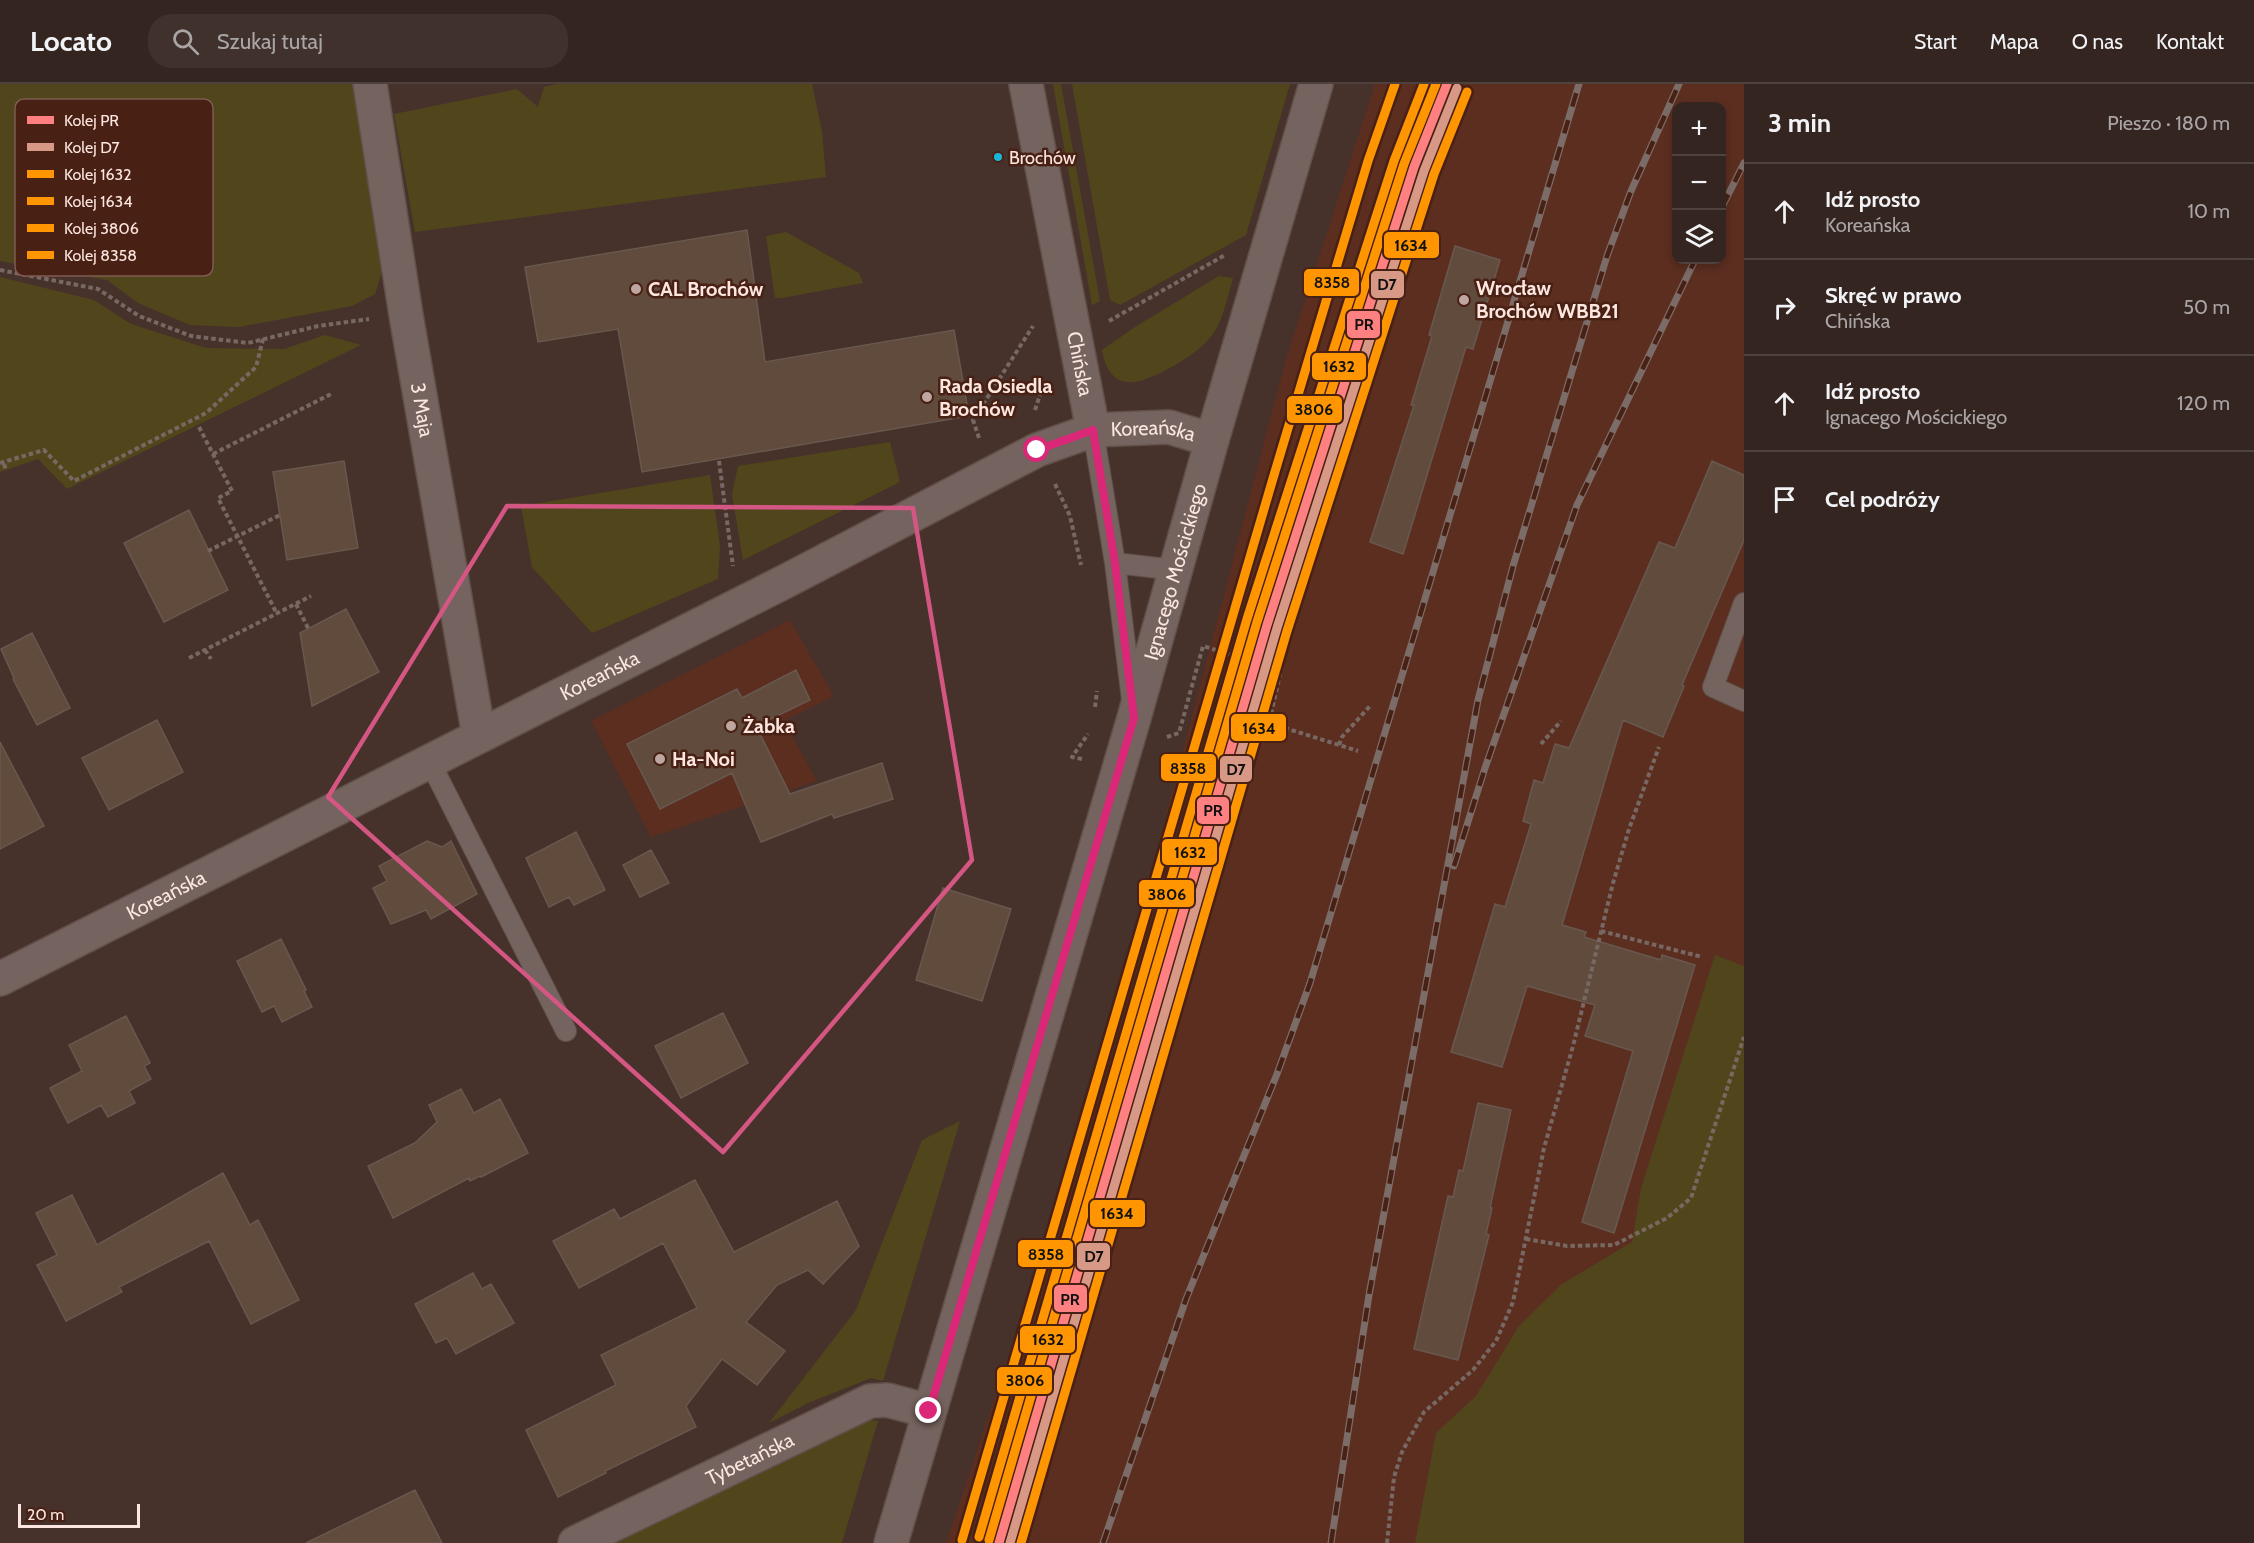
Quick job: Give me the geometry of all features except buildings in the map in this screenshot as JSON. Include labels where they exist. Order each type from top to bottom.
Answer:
[{"type":"street","name":"3 Maja","points":[[370,84],[406,315],[479,736]]},
{"type":"street","name":"Chińska","points":[[1026,84],[1047,202],[1093,430]]},
{"type":"street","name":"Ignacego Mościckiego","points":[[891,1543],[1134,718],[1263,261],[1316,84]]},
{"type":"street","name":"Koreańska","points":[[0,979],[788,580],[1037,450],[1093,430],[1168,427],[1212,440]]},
{"type":"street","name":"Tybetańska","points":[[575,1543],[870,1401],[887,1400],[929,1411]]},
{"type":"lane","name":"Chińska","points":[[1093,430],[1115,563],[1134,718]]},
{"type":"lane","points":[[1115,563],[1176,570]]},
{"type":"lane","points":[[1744,603],[1713,687],[1744,701]]},
{"type":"lane","points":[[430,762],[566,1031]]},
{"type":"path","points":[[1103,324],[1229,253],[1263,261]]},
{"type":"path","points":[[0,270],[15,273]]},
{"type":"path","points":[[31,276],[98,289],[139,315],[191,336],[248,343],[318,326],[406,315]]},
{"type":"path","points":[[980,445],[974,420],[1036,323],[1038,334]]},
{"type":"path","points":[[6,470],[2,463],[44,450],[74,481],[206,413],[256,367],[263,339]]},
{"type":"path","points":[[1033,414],[1041,392],[1043,371]]},
{"type":"path","points":[[213,454],[331,394]]},
{"type":"path","points":[[199,427],[232,491],[218,498],[277,614]]},
{"type":"path","points":[[719,461],[733,567]]},
{"type":"path","points":[[1053,481],[1070,516],[1083,575]]},
{"type":"path","points":[[208,550],[280,515]]},
{"type":"path","points":[[189,658],[311,596]]},
{"type":"path","points":[[296,604],[308,628]]},
{"type":"path","points":[[1184,720],[1203,646],[1281,670],[1269,723],[1358,751]]},
{"type":"path","points":[[205,650],[211,659]]},
{"type":"path","points":[[1094,717],[1098,685]]},
{"type":"path","points":[[1339,745],[1342,737],[1370,706]]},
{"type":"path","points":[[1541,744],[1561,721]]},
{"type":"path","points":[[1072,757],[1093,728]]},
{"type":"path","points":[[1386,1543],[1394,1477],[1402,1452],[1424,1412],[1473,1370],[1496,1341],[1513,1302],[1544,1148],[1601,931],[1629,829],[1659,747]]},
{"type":"path","points":[[1601,931],[1702,957]]},
{"type":"path","points":[[1526,1239],[1567,1246],[1614,1245],[1667,1218],[1691,1198],[1744,1037]]},
{"type":"highlighted area","points":[[507,506],[913,508],[972,860],[723,1152],[328,797]]},
{"type":"shaded area","points":[[0,84],[355,84],[384,265],[375,294],[352,306],[239,327],[190,325],[138,303],[107,280],[84,276],[213,276],[213,99],[15,99],[15,264],[0,261]]},
{"type":"shaded area","points":[[557,84],[812,84],[822,131],[826,177],[415,232],[394,114],[517,89],[538,107],[544,87]]},
{"type":"shaded area","points":[[1053,84],[1061,84],[1100,301],[1092,305]]},
{"type":"shaded area","points":[[1072,84],[1290,84],[1246,235],[1120,305],[1110,300]]},
{"type":"shaded area","points":[[1375,84],[1744,84],[1744,1543],[946,1543],[1077,1152],[1286,359]]},
{"type":"shaded area","points":[[786,232],[859,273],[863,283],[775,298],[766,236]]},
{"type":"shaded area","points":[[1219,276],[1233,278],[1218,326],[1200,348],[1174,366],[1136,382],[1118,380],[1111,374],[1102,350]]},
{"type":"shaded area","points":[[0,277],[94,300],[131,324],[206,348],[284,349],[325,335],[361,345],[67,489],[38,459],[0,472]]},
{"type":"shaded area","points":[[890,442],[900,482],[743,560],[732,494],[738,466]]},
{"type":"shaded area","points":[[710,475],[720,546],[718,579],[592,633],[532,567],[521,506]]},
{"type":"shaded area","points":[[790,620],[834,696],[784,721],[817,781],[651,837],[591,721]]},
{"type":"shaded area","points":[[1715,955],[1744,966],[1744,1543],[1415,1543],[1436,1433],[1476,1396],[1519,1326],[1562,1284],[1632,1242],[1641,1188]]},
{"type":"shaded area","points":[[960,1121],[883,1381],[871,1378],[808,1403],[769,1423],[856,1310],[922,1140]]},
{"type":"shaded area","points":[[868,1420],[878,1421],[842,1543],[615,1543]]},
{"type":"railway","points":[[1103,1543],[1186,1299],[1277,1074],[1310,983],[1579,84]]},
{"type":"railway","points":[[1331,1543],[1369,1295],[1478,700],[1513,566],[1607,256],[1631,191],[1679,84]]},
{"type":"railway","points":[[1726,199],[1744,163]]},
{"type":"railway","points":[[1454,866],[1485,768],[1577,505],[1693,264]]},
{"type":"rail line","name":"8358","points":[[962,1540],[1274,475],[1368,161],[1395,84]]},
{"type":"rail line","name":"3806","points":[[979,1537],[1247,619],[1394,161],[1424,84]]},
{"type":"rail line","name":"1632","points":[[989,1540],[1257,622],[1404,164],[1436,84]]},
{"type":"rail line","name":"PR","points":[[999,1543],[1267,625],[1414,167],[1447,84]]},
{"type":"rail line","name":"D7","points":[[1010,1543],[1277,628],[1424,171],[1457,88]]},
{"type":"rail line","name":"1634","points":[[1021,1543],[1287,631],[1434,174],[1467,92]]},
{"type":"place","name":"Brochów","points":[[998,157]]},
{"type":"place","name":"CAL Brochów","points":[[636,289]]},
{"type":"place","name":"Wrocław Brochów WBB21","points":[[1464,300]]},
{"type":"place","name":"Rada Osiedla Brochów","points":[[927,397]]},
{"type":"place","name":"Żabka","points":[[731,726]]},
{"type":"place","name":"Ha-Noi","points":[[660,759]]},
{"type":"route","points":[[929,1411],[1134,718],[1115,563],[1093,430],[1037,450]]}]
